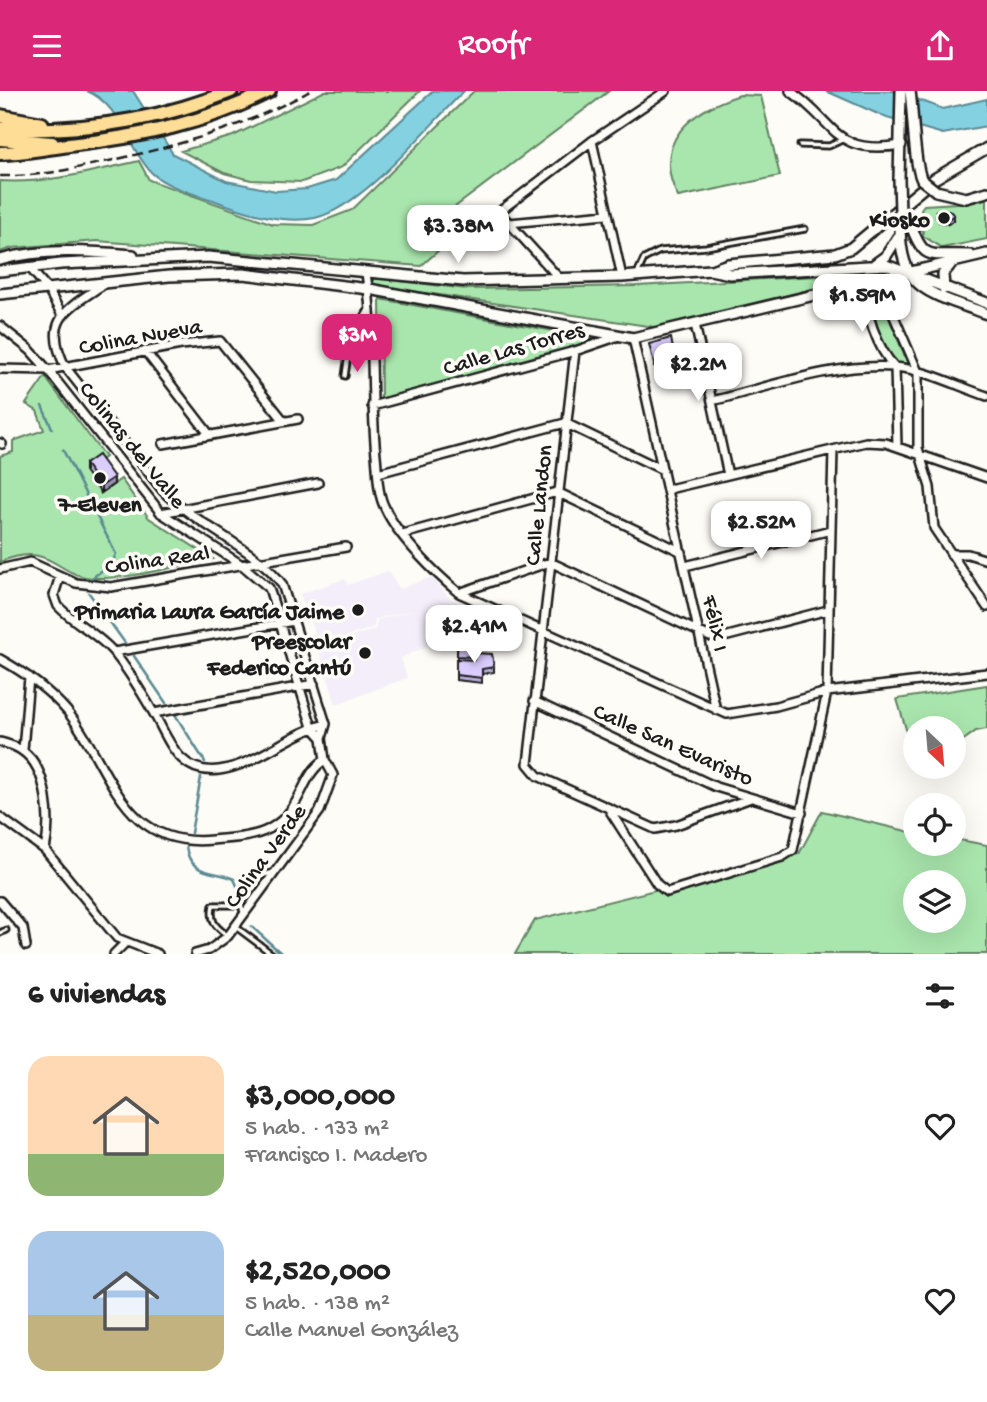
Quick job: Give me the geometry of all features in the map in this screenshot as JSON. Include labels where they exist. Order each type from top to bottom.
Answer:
[{"type":"main road","points":[[0,129],[114,125],[165,114],[231,91]]},
{"type":"main road","points":[[0,153],[120,140],[168,129],[227,110],[269,91]]},
{"type":"main road","points":[[0,115],[63,128]]},
{"type":"main road","points":[[0,139],[74,145]]},
{"type":"street","points":[[478,228],[592,141],[666,91]]},
{"type":"street","points":[[790,91],[809,106],[842,140],[861,148],[902,145]]},
{"type":"street","points":[[901,91],[902,145],[898,235],[902,259],[920,288],[987,314]]},
{"type":"street","points":[[911,91],[916,164],[922,180],[936,191],[967,198],[987,192]]},
{"type":"street","points":[[592,141],[622,277]]},
{"type":"street","points":[[0,260],[37,254],[89,252],[156,258],[237,259],[463,281],[622,277],[710,270],[728,264],[835,254],[851,248],[944,172],[987,148]]},
{"type":"street","points":[[499,212],[561,279]]},
{"type":"street","points":[[509,223],[607,213]]},
{"type":"street","points":[[900,214],[907,218],[918,246],[928,253],[984,255]]},
{"type":"street","points":[[875,264],[887,256],[898,235]]},
{"type":"street","points":[[0,293],[105,282],[243,274],[369,289],[634,338],[984,255]]},
{"type":"street","points":[[0,271],[156,258]]},
{"type":"street","points":[[710,270],[730,274],[875,264],[908,271],[944,289],[987,303]]},
{"type":"street","points":[[944,289],[943,274],[951,264]]},
{"type":"street","points":[[28,267],[47,288],[62,315],[105,282]]},
{"type":"street","points":[[366,273],[370,308],[372,406],[384,508],[438,574],[460,593],[716,711],[738,714],[827,692],[987,673]]},
{"type":"street","points":[[887,278],[890,307],[918,372],[920,454],[930,487],[934,528],[987,607]]},
{"type":"street","points":[[863,284],[869,315],[886,358],[895,367],[897,446]]},
{"type":"street","name":"Colinas del Valle","points":[[62,315],[55,329],[55,340],[66,368],[180,509],[259,562],[282,584],[326,724]]},
{"type":"street","points":[[695,324],[728,475]]},
{"type":"street","name":"Colinas del Valle","points":[[0,326],[30,350],[48,370],[161,513],[242,565],[269,588],[312,727],[322,739]]},
{"type":"street","name":"Calle Las Torres","points":[[372,406],[575,351],[623,334]]},
{"type":"street","name":"Félix I","points":[[634,338],[716,711]]},
{"type":"street","name":"Colina Nueva","points":[[0,369],[66,368],[145,351],[220,341],[284,421]]},
{"type":"street","points":[[145,351],[209,434]]},
{"type":"street","name":"Calle Landon","points":[[575,351],[557,492],[544,633],[527,759],[530,769],[538,776],[610,810]]},
{"type":"street","points":[[712,401],[833,373],[895,367],[918,372],[987,396]]},
{"type":"street","points":[[163,444],[298,419]]},
{"type":"street","points":[[378,473],[565,423],[663,470]]},
{"type":"street","points":[[669,489],[866,442],[897,446],[987,478]]},
{"type":"street","points":[[610,810],[664,891],[673,891],[770,861],[793,850],[827,692],[832,450]]},
{"type":"street","points":[[161,513],[318,483]]},
{"type":"street","points":[[403,534],[557,492],[682,552]]},
{"type":"street","points":[[685,566],[831,530]]},
{"type":"street","name":"Colina Real","points":[[0,569],[30,562],[92,587],[111,587],[346,547]]},
{"type":"street","points":[[951,554],[968,554],[987,560]]},
{"type":"street","points":[[460,593],[550,562],[700,635],[728,636],[828,610]]},
{"type":"street","points":[[60,576],[54,595],[58,606],[114,652],[154,713],[176,755],[187,764],[205,770],[224,769],[312,727],[326,724],[322,739]]},
{"type":"street","points":[[114,652],[294,621]]},
{"type":"street","points":[[0,659],[29,677],[68,713],[125,808],[143,823],[183,839],[232,838],[267,830],[289,814],[303,795],[311,774],[325,760]]},
{"type":"street","points":[[29,677],[23,750],[40,780],[50,814],[45,850]]},
{"type":"street","points":[[154,713],[314,684]]},
{"type":"street","name":"Calle San Evaristo","points":[[534,701],[716,787],[802,813]]},
{"type":"street","name":"Colina Verde","points":[[195,954],[209,950],[236,927],[279,870],[327,797],[333,775],[325,760],[322,739]]},
{"type":"street","points":[[0,742],[23,750]]},
{"type":"street","points":[[610,810],[647,827],[665,828],[751,798]]},
{"type":"street","points":[[0,817],[45,850],[110,931],[125,943],[158,954]]},
{"type":"street","points":[[0,901],[23,927],[26,946]]},
{"type":"street","points":[[114,954],[125,943]]},
{"type":"street","points":[[126,954],[134,947]]},
{"type":"lane","points":[[800,145],[829,146],[842,140]]},
{"type":"lane","points":[[637,276],[644,259],[660,251],[706,247],[805,229]]},
{"type":"lane","points":[[345,376],[350,341],[370,308]]},
{"type":"lane","points":[[244,917],[240,905],[257,877],[279,870]]},
{"type":"lane","points":[[228,936],[216,927],[211,917],[213,905],[240,905]]},
{"type":"lane","points":[[236,927],[272,954]]},
{"type":"lane","points":[[0,933],[6,930]]},
{"type":"shaded area","points":[[388,571],[400,589],[432,577],[449,598],[460,603],[459,612],[430,625],[435,642],[401,658],[407,678],[336,704],[318,648],[376,629],[377,620],[417,609],[375,619],[374,627],[320,646],[300,594],[345,579],[348,585]]},
{"type":"green space","points":[[325,91],[420,91],[342,167],[302,182],[251,180],[224,173],[181,151],[233,136]]},
{"type":"green space","points":[[474,91],[609,91],[451,210],[465,227],[421,266],[97,241],[12,248],[0,252],[0,181],[52,179],[139,161],[149,180],[273,224],[313,225],[352,210]]},
{"type":"green space","points":[[740,95],[761,96],[780,176],[678,197],[669,160],[680,131],[706,109]]},
{"type":"green space","points":[[987,197],[987,239],[942,248],[923,236],[921,209],[924,205],[974,202]]},
{"type":"green space","points":[[874,273],[661,328],[373,285],[374,278],[467,289],[636,286]]},
{"type":"green space","points":[[885,287],[885,308],[908,364],[891,361],[868,303],[868,290]]},
{"type":"green space","points":[[380,299],[603,340],[381,399]]},
{"type":"green space","points":[[45,377],[105,457],[98,462],[101,493],[121,479],[149,518],[213,559],[110,578],[82,576],[43,557],[31,555],[0,562],[0,456],[13,452],[13,441],[44,430],[37,411],[26,404]]},
{"type":"green space","points":[[987,685],[987,729],[976,731],[966,738],[966,716],[903,716],[903,719],[897,699]]},
{"type":"green space","points":[[822,811],[903,830],[903,856],[966,856],[966,841],[987,845],[987,954],[515,954],[535,920],[799,854]]},
{"type":"water","points":[[87,91],[133,91],[173,154],[226,181],[276,191],[307,189],[336,180],[433,91],[464,91],[394,164],[354,199],[315,218],[291,220],[243,210],[184,191],[158,178],[144,163],[108,106]]},
{"type":"water","points":[[826,91],[896,91],[943,109],[987,99],[987,126],[943,134],[887,118]]},
{"type":"building","points":[[949,210],[954,215],[948,219],[939,218],[936,211]]},
{"type":"building","points":[[671,338],[675,360],[654,364],[649,344]]},
{"type":"building","points":[[98,455],[114,477],[101,486],[85,464]]},
{"type":"building","points":[[458,620],[477,622],[474,657],[457,656]]},
{"type":"building","points":[[475,653],[492,654],[494,667],[482,669],[482,678],[456,675],[456,659],[474,660]]},
{"type":"waterway","points":[[42,406],[52,428]]},
{"type":"waterway","points":[[63,450],[116,554],[112,563],[92,578]]},
{"type":"waterway","points":[[89,593],[125,643]]},
{"type":"waterway","points":[[134,656],[166,703]]},
{"type":"waterway","points":[[176,716],[205,762]]},
{"type":"waterway","points":[[191,833],[201,777]]},
{"type":"waterway","points":[[186,847],[192,863],[204,871],[234,879],[239,890]]},
{"type":"waterway","points":[[251,926],[282,954]]},
{"type":"railway","points":[[0,176],[62,171],[172,146],[264,114],[310,91]]},
{"type":"place","name":"Kiosko","points":[[944,218]]},
{"type":"place","name":"7-Eleven","points":[[100,478]]},
{"type":"place","name":"Primaria Laura García Jaime","points":[[358,610]]},
{"type":"place","name":"Preescolar Federico Cantú","points":[[365,653]]}]
